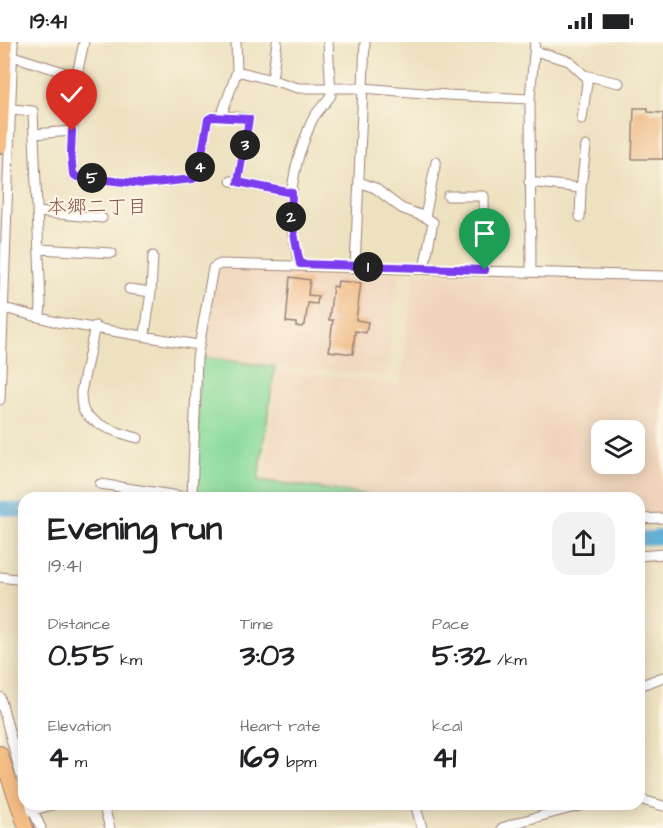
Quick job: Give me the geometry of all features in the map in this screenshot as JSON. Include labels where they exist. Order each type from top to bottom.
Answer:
[{"type":"highway","points":[[0,146],[5,42]]},
{"type":"highway","points":[[0,753],[18,791]]},
{"type":"highway","points":[[26,828],[27,810]]},
{"type":"street","points":[[0,400],[13,42]]},
{"type":"street","points":[[84,42],[76,76],[72,131],[73,174],[77,177],[152,184],[193,179],[198,176],[208,119],[212,117],[249,119],[234,182],[292,193]]},
{"type":"street","points":[[220,117],[237,71],[236,42]]},
{"type":"street","points":[[272,80],[277,42]]},
{"type":"street","points":[[300,264],[291,218],[292,193],[296,164],[303,142],[313,117],[331,95],[328,42]]},
{"type":"street","points":[[355,267],[365,42]]},
{"type":"street","points":[[531,271],[530,99],[535,46],[569,61],[584,75],[619,83]]},
{"type":"street","points":[[13,56],[76,76]]},
{"type":"street","points":[[237,71],[298,88],[363,88],[530,99]]},
{"type":"street","points":[[582,119],[588,76]]},
{"type":"street","points":[[11,109],[33,111],[40,317]]},
{"type":"street","points":[[34,134],[72,131]]},
{"type":"street","points":[[580,217],[586,146]]},
{"type":"street","points":[[425,217],[436,162]]},
{"type":"street","points":[[359,182],[375,188],[401,208],[433,222],[424,268]]},
{"type":"street","points":[[529,182],[581,188]]},
{"type":"street","points":[[448,196],[484,196],[485,270]]},
{"type":"street","points":[[38,212],[102,218]]},
{"type":"street","points":[[39,249],[112,253]]},
{"type":"street","points":[[145,334],[153,256]]},
{"type":"street","points":[[192,492],[198,345],[213,268],[220,264],[300,264],[663,276]]},
{"type":"street","points":[[129,288],[151,292]]},
{"type":"street","points":[[2,307],[40,317],[198,345]]},
{"type":"street","points":[[94,326],[81,392],[81,401],[86,414],[114,433],[138,438]]},
{"type":"street","points":[[100,484],[153,492]]},
{"type":"street","points":[[645,519],[663,518]]},
{"type":"street","points":[[645,556],[663,554]]},
{"type":"street","points":[[0,578],[18,580]]},
{"type":"street","points":[[645,684],[663,677]]},
{"type":"street","points":[[0,697],[18,764]]},
{"type":"street","points":[[645,801],[663,806]]},
{"type":"street","points":[[27,810],[41,828]]},
{"type":"street","points":[[105,810],[110,828]]},
{"type":"street","points":[[417,810],[422,828]]},
{"type":"street","points":[[502,828],[564,810]]},
{"type":"shaded area","points":[[223,267],[326,269],[399,274],[386,377],[363,373],[275,367],[200,357],[215,273]]},
{"type":"shaded area","points":[[415,274],[663,280],[663,514],[645,516],[645,492],[356,492],[264,479],[278,371],[400,383]]},
{"type":"green space","points":[[200,357],[275,367],[258,480],[346,492],[195,492]]},
{"type":"building","points":[[634,108],[648,108],[648,112],[663,113],[663,159],[632,159]]},
{"type":"building","points":[[290,277],[310,280],[308,295],[318,296],[317,304],[308,303],[305,325],[302,327],[296,326],[296,323],[286,322]]},
{"type":"building","points":[[338,281],[361,283],[356,320],[368,322],[366,333],[355,331],[353,354],[329,351],[333,320],[329,320],[333,286],[337,287]]},
{"type":"waterway","points":[[0,508],[18,510]]},
{"type":"waterway","points":[[645,538],[663,537]]},
{"type":"district","name":"本郷二丁目","points":[[97,207]]},
{"type":"route","points":[[72,131],[72,172],[77,177],[144,184],[193,179],[198,176],[208,119],[220,117],[249,119],[238,182],[292,193],[291,218],[300,264],[485,270]]}]
